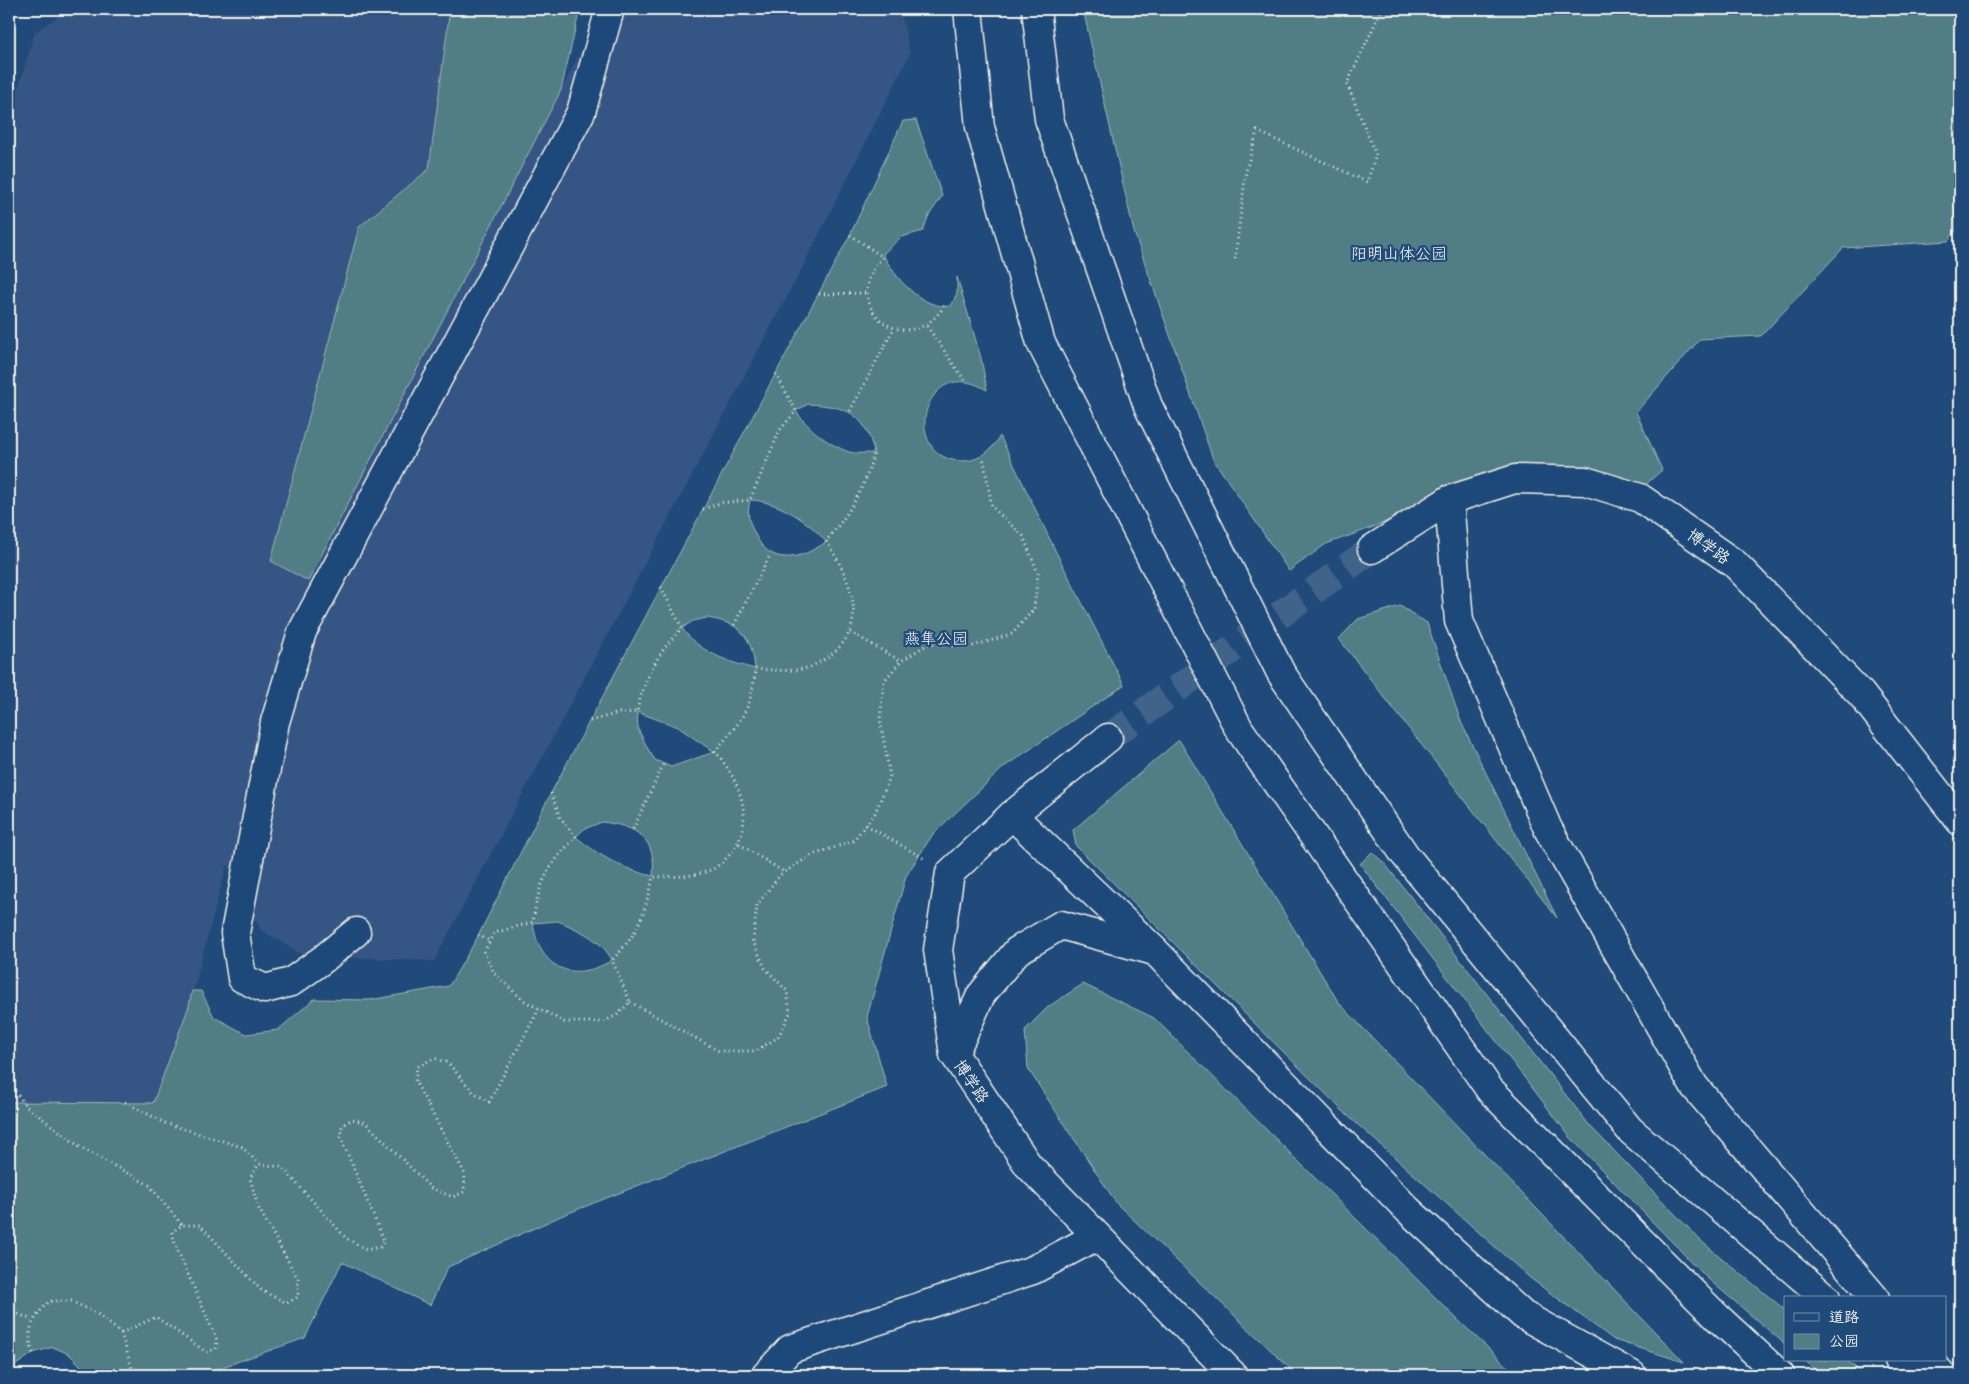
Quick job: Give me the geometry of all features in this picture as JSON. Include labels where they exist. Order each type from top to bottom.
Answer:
[{"type":"main road","points":[[356,932],[322,960],[290,982],[265,989],[242,978],[235,933],[275,722],[302,632],[581,112],[610,9]]},
{"type":"main road","points":[[968,9],[980,127],[1041,343],[1239,729],[1490,1090],[1717,1317],[1780,1375]]},
{"type":"main road","points":[[1036,9],[1049,119],[1148,406],[1282,673],[1405,855],[1630,1130],[1824,1296]]},
{"type":"main road","name":"博学路","points":[[1372,548],[1449,500],[1515,478],[1585,481],[1640,498],[1735,564],[1860,694],[1960,821]]},
{"type":"main road","points":[[1449,500],[1459,621],[1548,829],[1694,1086],[1873,1296]]},
{"type":"main road","points":[[950,873],[1012,815],[1108,738]]},
{"type":"main road","points":[[1012,815],[1156,951],[1408,1210],[1523,1315],[1632,1375]]},
{"type":"main road","name":"博学路","points":[[950,873],[938,950],[954,1054],[1028,1165],[1233,1375]]},
{"type":"main road","points":[[954,1054],[981,995],[1017,951],[1061,925],[1156,951]]},
{"type":"main road","points":[[766,1375],[790,1349],[1034,1270],[1097,1236]]},
{"type":"main road","points":[[1901,1362],[1916,1375]]},
{"type":"main road","points":[[1931,1362],[1942,1375]]},
{"type":"path","points":[[1235,259],[1246,171],[1257,131],[1368,182],[1376,155],[1347,84],[1382,9]]},
{"type":"path","points":[[850,235],[883,257],[873,267],[868,279],[866,293],[869,306],[877,318],[894,328],[914,330],[927,326],[937,318],[944,306]]},
{"type":"path","points":[[819,294],[866,293]]},
{"type":"path","points":[[927,326],[964,381]]},
{"type":"path","points":[[850,411],[894,328]]},
{"type":"path","points":[[703,509],[720,503],[750,500],[780,430],[796,410],[776,374]]},
{"type":"path","points":[[874,453],[867,478],[857,499],[846,517],[826,542],[843,567],[852,594],[853,627],[839,648],[811,667],[779,670],[755,669],[753,689],[743,719],[715,752],[730,769],[741,791],[744,829],[739,844],[714,868],[689,876],[653,876],[647,907],[640,926],[626,946],[612,960],[630,1002],[719,1051],[756,1051],[778,1037],[790,1013],[788,990],[765,968],[754,941],[757,905],[784,872],[810,856],[853,841],[875,813],[890,777],[880,719],[884,681],[901,661],[928,644],[970,646],[1012,634],[1034,609],[1038,573],[1023,536],[992,508],[983,456]]},
{"type":"path","points":[[734,625],[770,555]]},
{"type":"path","points":[[590,721],[619,713],[637,712],[642,689],[651,667],[665,645],[682,628],[661,587]]},
{"type":"path","points":[[850,632],[901,661]]},
{"type":"path","points":[[632,829],[664,763]]},
{"type":"path","points":[[551,793],[560,817],[576,837],[551,865],[538,889],[533,922],[494,933],[484,952],[494,973],[523,1000],[564,1022],[602,1022],[617,1015],[630,1002]]},
{"type":"path","points":[[866,825],[950,873]]},
{"type":"path","points":[[739,844],[784,872]]},
{"type":"path","points":[[478,935],[490,942]]},
{"type":"path","points":[[9,988],[12,956]]},
{"type":"path","points":[[125,1102],[165,1123],[242,1147],[259,1164],[282,1167],[346,1238],[366,1250],[380,1247],[384,1240],[341,1138],[342,1126],[352,1119],[366,1123],[431,1188],[453,1197],[464,1192],[464,1174],[415,1081],[418,1068],[434,1058],[448,1063],[473,1092],[489,1102],[538,1009]]},
{"type":"path","points":[[9,1083],[26,1106],[80,1147],[149,1185],[182,1225]]},
{"type":"path","points":[[121,1334],[156,1317],[206,1352],[216,1349],[217,1340],[176,1247],[172,1232],[182,1225],[200,1226],[262,1291],[287,1302],[298,1297],[298,1279],[258,1207],[250,1178],[259,1164]]},
{"type":"path","points":[[33,1354],[29,1342],[32,1320],[49,1301],[72,1301],[96,1313],[121,1334],[134,1375]]},
{"type":"path","points":[[9,1310],[32,1320]]},
{"type":"shaded area","points":[[70,9],[450,9],[429,169],[359,227],[271,560],[307,581],[603,9],[900,9],[910,54],[802,268],[434,961],[303,955],[261,930],[227,864],[189,1006],[153,1103],[9,1102],[9,119],[35,32]]},
{"type":"green space","points":[[450,9],[580,9],[561,90],[308,581],[271,561],[359,227],[429,169]]},
{"type":"green space","name":"阳明山体公园","points":[[1083,9],[1960,9],[1960,225],[1948,241],[1843,248],[1761,336],[1700,339],[1636,412],[1662,470],[1644,486],[1521,465],[1371,528],[1326,544],[1289,571],[1213,459],[1134,232]]},
{"type":"green space","name":"燕隼公园","points":[[916,120],[942,196],[928,217],[923,231],[901,237],[883,254],[902,282],[910,290],[930,303],[940,306],[951,306],[957,293],[957,277],[981,358],[987,390],[965,382],[947,385],[934,396],[926,411],[925,429],[931,445],[943,457],[964,461],[981,456],[993,446],[1000,436],[1057,554],[1124,685],[1004,767],[933,834],[906,876],[867,1017],[887,1087],[561,1216],[448,1267],[430,1305],[342,1262],[305,1338],[211,1371],[208,1375],[81,1375],[81,1366],[69,1354],[53,1347],[33,1353],[9,1370],[9,1102],[153,1103],[189,1006],[192,991],[201,991],[214,1017],[246,1034],[278,1030],[314,999],[370,1000],[449,986],[476,940],[551,793],[850,235],[903,121]],"holes":[[[808,404],[833,407],[852,414],[860,420],[866,429],[874,453],[852,453],[841,449],[812,430],[796,411]],[[750,500],[761,501],[782,508],[802,520],[826,542],[806,553],[796,556],[777,556],[761,545],[751,525]],[[707,618],[736,627],[747,639],[751,647],[755,669],[705,650],[696,644],[682,628],[693,621]],[[637,712],[678,727],[714,752],[671,767],[655,760],[638,729]],[[602,822],[634,831],[642,836],[652,852],[653,876],[632,870],[612,861],[576,837],[584,829]],[[558,921],[596,941],[612,960],[584,971],[571,971],[560,968],[542,952],[533,923]]]},
{"type":"green space","points":[[1400,606],[1427,623],[1461,722],[1557,918],[1339,639],[1358,619]]},
{"type":"green space","points":[[1179,740],[1339,1003],[1684,1362],[1614,1340],[1530,1278],[1347,1115],[1076,846],[1073,830]]},
{"type":"green space","points":[[1372,852],[1385,864],[1590,1126],[1701,1241],[1784,1309],[1784,1343],[1707,1278],[1570,1137],[1360,864]]},
{"type":"green space","points":[[1083,984],[1154,1018],[1458,1320],[1517,1375],[1297,1375],[1117,1204],[1028,1069],[1025,1030],[1048,1007]]},
{"type":"green space","points":[[1806,1362],[1849,1362],[1865,1375],[1822,1375]]},
{"type":"tunnel","points":[[1108,738],[1372,549]]}]
